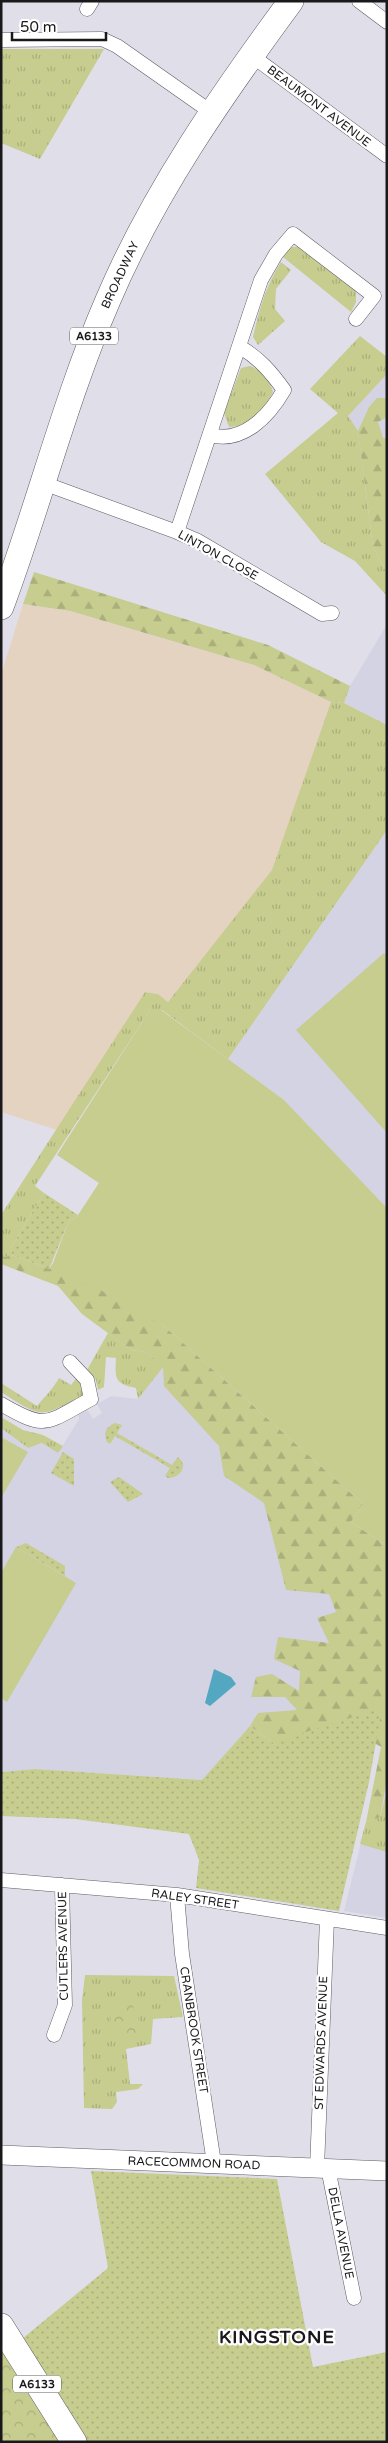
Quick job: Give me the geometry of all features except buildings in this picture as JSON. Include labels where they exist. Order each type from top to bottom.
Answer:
[{"type":"highway","name":"BROADWAY","points":[[1,607],[6,573],[43,483],[83,364],[126,260],[162,190],[211,112],[291,1]]},
{"type":"highway","name":"A6133","points":[[1,2326],[74,2442]]},
{"type":"street","points":[[359,1],[387,22]]},
{"type":"street","points":[[1,40],[102,39],[117,46],[211,112]]},
{"type":"street","name":"BEAUMONT AVENUE","points":[[251,55],[387,156]]},
{"type":"street","points":[[177,532],[261,280],[276,254],[293,234],[374,296],[356,319]]},
{"type":"street","points":[[210,436],[220,438],[242,432],[256,425],[275,406],[284,390],[271,371],[254,355],[240,347]]},
{"type":"street","name":"LINTON CLOSE","points":[[43,483],[198,541],[322,614],[332,613]]},
{"type":"street","points":[[1,1404],[28,1420],[48,1422],[91,1399],[87,1380],[70,1362]]},
{"type":"street","name":"RALEY STREET","points":[[1,1880],[177,1895],[387,1928]]},
{"type":"street","name":"CUTLERS AVENUE","points":[[54,2035],[65,2005],[62,1885]]},
{"type":"street","name":"CRANBROOK STREET","points":[[177,1895],[182,1954],[214,2163]]},
{"type":"street","name":"ST EDWARDS AVENUE","points":[[322,2168],[327,1918]]},
{"type":"street","name":"RACECOMMON ROAD","points":[[1,2155],[387,2171]]},
{"type":"street","name":"DELLA AVENUE","points":[[322,2168],[354,2298]]},
{"type":"shaded area","points":[[387,374],[387,573],[348,416]]},
{"type":"shaded area","points":[[23,604],[69,611],[254,665],[331,702],[273,870],[168,1002],[158,994],[145,992],[57,1130],[1,1112],[1,675]]},
{"type":"shaded area","points":[[387,624],[387,725],[344,703],[350,686]]},
{"type":"shaded area","points":[[387,830],[387,1208],[284,1100],[228,1059]]},
{"type":"shaded area","points":[[164,1366],[360,1549],[387,1700],[250,1726],[202,1780],[35,1769],[1,1772],[1,1428],[28,1448],[42,1443],[58,1453],[79,1419],[78,1414],[87,1409],[93,1419],[102,1413],[97,1404],[111,1396],[138,1399]]},
{"type":"shaded area","points":[[387,1780],[387,1918],[344,1911],[366,1822],[380,1817]]},
{"type":"green space","points":[[1,49],[104,49],[40,159],[1,143]]},
{"type":"green space","points":[[291,247],[302,247],[356,290],[356,302],[351,312],[283,257],[285,250]]},
{"type":"green space","points":[[281,262],[291,270],[276,289],[275,309],[285,321],[258,345],[253,337],[258,318],[267,289]]},
{"type":"green space","points":[[360,336],[387,357],[387,374],[348,416],[358,431],[373,547],[387,573],[387,596],[355,561],[321,542],[265,474],[338,413],[310,389]]},
{"type":"green space","points":[[250,366],[259,370],[265,376],[273,392],[255,416],[243,424],[229,427],[224,413],[241,368]]},
{"type":"green space","points":[[377,398],[387,398],[387,417],[378,422],[383,438],[387,438],[387,573],[373,547],[358,431],[369,407]]},
{"type":"green space","points":[[34,572],[268,645],[350,686],[344,703],[331,702],[254,665],[70,611],[23,604]]},
{"type":"green space","points":[[331,702],[344,703],[387,725],[387,830],[228,1059],[162,1010],[150,1010],[35,1186],[44,1193],[11,1248],[12,1255],[1,1258],[1,1215],[145,992],[158,994],[168,1002],[272,870]]},
{"type":"green space","points":[[384,953],[387,956],[387,1133],[296,1030]]},
{"type":"green space","points":[[150,1010],[161,1010],[284,1100],[387,1208],[387,1546],[351,1522],[363,1504],[162,1324],[128,1311],[101,1290],[57,1272],[53,1263],[68,1223],[78,1215],[99,1183],[57,1155]]},
{"type":"green space","points":[[44,1193],[78,1215],[68,1223],[49,1269],[12,1255],[11,1248]]},
{"type":"green space","points":[[12,1255],[49,1269],[53,1263],[71,1258],[123,1283],[162,1324],[363,1504],[351,1522],[387,1546],[387,1780],[380,1817],[366,1822],[381,1747],[376,1744],[276,1745],[250,1726],[258,1713],[297,1710],[285,1697],[251,1697],[256,1677],[272,1674],[299,1691],[300,1671],[274,1659],[278,1637],[329,1643],[317,1618],[336,1612],[329,1594],[286,1590],[264,1503],[224,1476],[219,1446],[164,1386],[163,1366],[146,1352],[131,1350],[82,1314],[58,1286],[1,1264],[1,1258]]},
{"type":"green space","points":[[108,1333],[131,1350],[146,1352],[164,1366],[138,1399],[136,1388],[123,1384],[117,1379],[116,1358],[106,1357],[104,1387],[98,1390],[96,1380],[87,1370]]},
{"type":"green space","points":[[78,1376],[83,1380],[84,1395],[49,1411],[34,1411],[1,1392],[1,1383],[37,1406],[59,1378],[71,1385]]},
{"type":"green space","points":[[1,1417],[23,1430],[43,1435],[63,1446],[58,1453],[42,1443],[28,1448],[1,1428]]},
{"type":"green space","points":[[115,1423],[122,1425],[117,1433],[172,1465],[178,1457],[183,1464],[182,1471],[176,1476],[168,1478],[165,1476],[170,1468],[115,1436],[110,1444],[107,1442],[106,1431],[109,1426]]},
{"type":"green space","points":[[1,1437],[28,1452],[1,1498]]},
{"type":"green space","points":[[63,1452],[74,1459],[74,1486],[51,1473]]},
{"type":"green space","points":[[119,1477],[143,1494],[128,1502],[110,1482]]},
{"type":"green space","points":[[26,1543],[65,1566],[65,1576],[16,1547]]},
{"type":"green space","points":[[16,1547],[76,1583],[7,1702],[1,1698],[1,1573]]},
{"type":"green space","points":[[382,1708],[369,1782],[339,1911],[196,1888],[199,1860],[189,1834],[75,1819],[1,1816],[1,1772],[35,1769],[202,1780],[250,1726],[276,1745],[296,1735]]},
{"type":"green space","points":[[387,1791],[387,1852],[360,1844],[366,1822],[380,1817]]},
{"type":"green space","points":[[85,1975],[174,1976],[183,2017],[153,2019],[151,2044],[126,2049],[130,2084],[143,2084],[138,2089],[116,2092],[117,2102],[112,2109],[84,2108],[82,2000]]},
{"type":"green space","points":[[131,2001],[144,2033],[134,2037],[126,2037],[111,2026],[111,2012],[119,2003]]},
{"type":"green space","points":[[91,2171],[277,2179],[313,2367],[387,2352],[387,2442],[87,2442],[22,2339],[108,2268]]},
{"type":"green space","points":[[1,2349],[61,2442],[1,2442]]},
{"type":"water","points":[[214,1669],[231,1677],[236,1684],[210,1706],[205,1703]]},
{"type":"district","name":"KINGSTONE","points":[[277,2337]]}]
